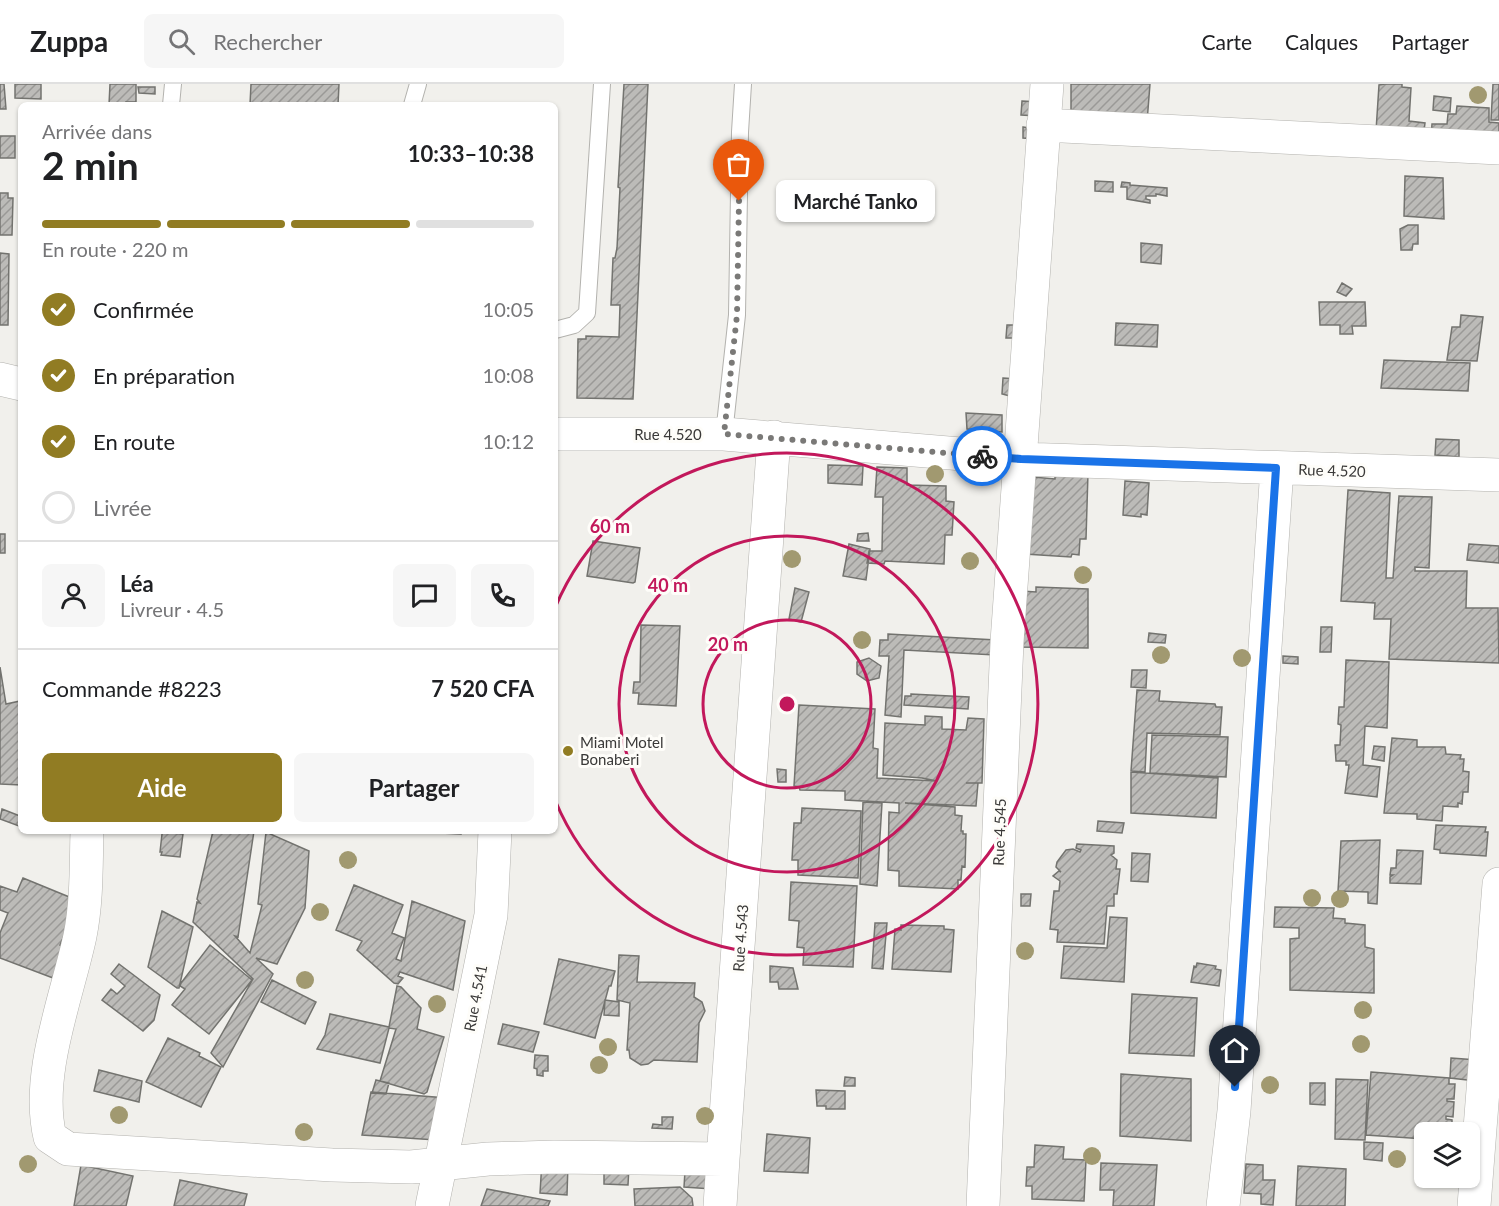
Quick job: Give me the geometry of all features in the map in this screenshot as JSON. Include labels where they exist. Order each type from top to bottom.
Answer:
[{"type":"street","name":"Rue 4.545","points":[[983,1206],[1007,642],[1047,84]]},
{"type":"street","points":[[1043,125],[1499,147]]},
{"type":"street","points":[[0,379],[18,383]]},
{"type":"street","name":"Rue 4.520","points":[[558,434],[724,434],[1021,459],[1499,475]]},
{"type":"street","name":"Rue 4.543","points":[[720,1206],[774,437]]},
{"type":"street","points":[[1223,1206],[1235,1099],[1276,468]]},
{"type":"street","points":[[87,834],[85,903],[80,936],[52,1051],[45,1116],[50,1137],[68,1149],[332,1165],[411,1167],[554,1156],[723,1159]]},
{"type":"street","name":"Rue 4.541","points":[[432,1206],[491,915],[495,834]]},
{"type":"street","points":[[1474,1206],[1488,1167],[1499,884]]},
{"type":"lane","points":[[171,102],[173,84]]},
{"type":"lane","points":[[413,102],[418,84]]},
{"type":"lane","points":[[558,329],[574,325],[587,313],[602,84]]},
{"type":"lane","points":[[724,434],[737,315],[743,84]]},
{"type":"building","points":[[0,84],[4,84],[6,109],[0,109]]},
{"type":"building","points":[[15,84],[41,84],[41,99],[15,98]]},
{"type":"building","points":[[110,84],[136,84],[136,102],[109,102]]},
{"type":"building","points":[[251,84],[339,84],[338,102],[250,102]]},
{"type":"building","points":[[624,84],[648,84],[633,399],[577,398],[578,339],[586,339],[586,336],[619,337],[620,305],[611,305],[613,258],[615,258],[617,248]]},
{"type":"building","points":[[1071,84],[1150,84],[1147,122],[1071,118]]},
{"type":"building","points":[[1402,84],[1402,87],[1411,88],[1409,121],[1425,123],[1423,139],[1376,131],[1379,85]]},
{"type":"building","points":[[1493,84],[1499,84],[1499,120],[1491,120]]},
{"type":"building","points":[[138,87],[155,87],[155,94],[139,93]]},
{"type":"building","points":[[1434,96],[1451,98],[1450,112],[1433,110]]},
{"type":"building","points":[[1022,101],[1039,102],[1038,116],[1021,115]]},
{"type":"building","points":[[1457,106],[1489,108],[1489,122],[1499,123],[1499,144],[1431,138],[1432,124],[1447,124],[1448,114],[1456,114]]},
{"type":"building","points":[[1023,127],[1036,129],[1035,139],[1023,138]]},
{"type":"building","points":[[0,136],[15,136],[15,158],[0,158]]},
{"type":"building","points":[[1405,176],[1443,178],[1444,219],[1404,216]]},
{"type":"building","points":[[1095,181],[1113,182],[1113,192],[1095,191]]},
{"type":"building","points":[[1122,182],[1130,183],[1130,185],[1167,188],[1167,196],[1156,194],[1156,196],[1146,196],[1150,203],[1127,199],[1127,187],[1121,187]]},
{"type":"building","points":[[0,193],[8,193],[8,198],[13,198],[12,235],[0,235]]},
{"type":"building","points":[[1408,225],[1418,225],[1418,244],[1413,244],[1412,250],[1401,250],[1400,229]]},
{"type":"building","points":[[1141,243],[1162,245],[1161,264],[1141,262]]},
{"type":"building","points":[[0,253],[9,254],[8,325],[0,325]]},
{"type":"building","points":[[1342,283],[1352,289],[1346,296],[1337,292]]},
{"type":"building","points":[[1319,302],[1365,302],[1366,326],[1352,326],[1353,334],[1340,334],[1340,325],[1320,325]]},
{"type":"building","points":[[1461,315],[1483,317],[1477,361],[1447,360],[1452,327],[1460,327]]},
{"type":"building","points":[[1116,323],[1158,325],[1157,347],[1115,345]]},
{"type":"building","points":[[1007,325],[1017,325],[1017,338],[1006,338]]},
{"type":"building","points":[[1384,360],[1470,363],[1468,391],[1381,388]]},
{"type":"building","points":[[1003,378],[1017,379],[1014,397],[1002,394]]},
{"type":"building","points":[[966,413],[1002,415],[1002,432],[967,429]]},
{"type":"building","points":[[1436,439],[1459,440],[1459,457],[1435,455]]},
{"type":"building","points":[[828,465],[863,466],[862,485],[828,483]]},
{"type":"building","points":[[877,467],[907,468],[907,485],[946,486],[946,501],[954,502],[952,535],[945,535],[944,564],[885,561],[884,564],[867,563],[869,551],[882,551],[883,497],[875,497]]},
{"type":"building","points":[[1055,473],[1088,473],[1086,539],[1080,539],[1079,555],[1072,554],[1071,557],[1025,554],[1033,477],[1055,479]]},
{"type":"building","points":[[1125,481],[1149,483],[1147,515],[1141,514],[1141,517],[1123,515]]},
{"type":"building","points":[[1348,490],[1390,493],[1386,578],[1393,578],[1399,496],[1432,497],[1429,568],[1415,567],[1415,571],[1467,571],[1466,608],[1498,608],[1499,663],[1389,659],[1391,619],[1374,619],[1375,603],[1341,601]]},
{"type":"building","points":[[868,533],[869,541],[857,541],[858,534]]},
{"type":"building","points":[[0,534],[5,534],[5,553],[0,553]]},
{"type":"building","points":[[593,541],[640,548],[635,582],[587,576]]},
{"type":"building","points":[[849,544],[870,549],[866,580],[843,576]]},
{"type":"building","points":[[1469,544],[1499,546],[1499,563],[1467,560]]},
{"type":"building","points":[[1036,587],[1088,589],[1088,648],[1017,647],[1022,591],[1036,592]]},
{"type":"building","points":[[795,588],[809,592],[801,622],[789,619]]},
{"type":"building","points":[[641,625],[680,626],[676,706],[638,704],[639,693],[633,693],[634,682],[640,682]]},
{"type":"building","points":[[1321,627],[1332,627],[1331,652],[1320,652]]},
{"type":"building","points":[[1149,633],[1166,635],[1165,643],[1148,642]]},
{"type":"building","points":[[888,634],[996,640],[995,655],[904,650],[901,717],[885,715],[889,656],[879,656],[880,640],[888,640]]},
{"type":"building","points":[[1283,656],[1298,657],[1298,664],[1283,663]]},
{"type":"building","points":[[869,658],[881,666],[879,678],[867,681],[857,674],[857,662]]},
{"type":"building","points":[[1346,660],[1389,662],[1387,728],[1365,726],[1363,765],[1380,767],[1377,797],[1345,793],[1349,765],[1346,765],[1346,761],[1336,761],[1335,745],[1340,745],[1339,707],[1344,707]]},
{"type":"building","points":[[0,667],[6,704],[18,701],[18,785],[0,784]]},
{"type":"building","points":[[1132,670],[1147,670],[1146,688],[1131,687]]},
{"type":"building","points":[[1137,690],[1160,691],[1159,701],[1215,704],[1216,707],[1222,707],[1220,735],[1147,733],[1145,772],[1131,771]]},
{"type":"building","points":[[911,694],[969,697],[968,709],[904,705],[905,696],[911,696]]},
{"type":"building","points":[[799,705],[875,709],[873,748],[878,749],[877,778],[937,781],[883,775],[885,723],[925,725],[925,716],[942,717],[942,729],[966,730],[968,718],[984,719],[982,783],[978,783],[976,806],[905,803],[955,807],[955,815],[962,816],[961,831],[966,834],[965,867],[962,866],[958,889],[899,886],[899,871],[888,870],[889,812],[899,813],[899,803],[845,800],[845,791],[800,790],[799,787],[794,786]]},
{"type":"building","points":[[1152,735],[1228,737],[1226,777],[1150,773]]},
{"type":"building","points":[[1392,738],[1417,740],[1417,747],[1445,747],[1446,754],[1461,755],[1460,759],[1464,759],[1463,771],[1469,772],[1468,792],[1463,792],[1462,804],[1458,803],[1458,807],[1443,806],[1442,821],[1417,819],[1417,814],[1384,813]]},
{"type":"building","points":[[1374,746],[1385,747],[1384,761],[1372,759]]},
{"type":"building","points":[[777,769],[786,770],[786,782],[778,782]]},
{"type":"building","points":[[1131,772],[1218,778],[1216,818],[1131,813]]},
{"type":"building","points":[[863,802],[882,803],[877,886],[860,884]]},
{"type":"building","points":[[802,808],[861,811],[858,878],[798,875],[798,860],[792,860],[794,823],[801,823]]},
{"type":"building","points":[[2,809],[18,815],[18,826],[0,819]]},
{"type":"building","points":[[1098,821],[1124,823],[1122,833],[1097,831]]},
{"type":"building","points":[[1436,825],[1486,827],[1485,832],[1488,832],[1486,856],[1440,853],[1440,850],[1434,849]]},
{"type":"building","points":[[162,834],[183,834],[180,857],[161,855],[162,852],[160,852]]},
{"type":"building","points":[[212,834],[254,834],[238,937],[235,936],[250,953],[262,905],[258,904],[266,834],[309,851],[305,908],[277,964],[256,958],[273,974],[223,1067],[211,1053],[253,979],[193,922],[197,902],[200,903],[197,899]]},
{"type":"building","points":[[1380,840],[1377,904],[1368,903],[1368,892],[1338,891],[1341,841]]},
{"type":"building","points":[[1077,844],[1114,846],[1114,853],[1111,855],[1117,860],[1116,869],[1120,869],[1117,894],[1114,894],[1114,906],[1107,906],[1104,944],[1057,942],[1058,930],[1050,929],[1054,891],[1059,891],[1060,881],[1053,876],[1061,872],[1056,867],[1057,862],[1066,850],[1073,849],[1080,852],[1081,850],[1076,848]]},
{"type":"building","points":[[1397,850],[1423,851],[1421,884],[1390,883],[1390,877],[1393,875],[1390,875],[1391,868],[1396,868]]},
{"type":"building","points":[[1132,853],[1150,854],[1148,882],[1131,881]]},
{"type":"building","points":[[23,878],[79,901],[60,945],[65,947],[53,978],[0,958],[0,933],[8,913],[0,910],[0,886],[17,892]]},
{"type":"building","points":[[791,882],[857,886],[853,967],[803,965],[804,948],[797,947],[799,921],[789,920]]},
{"type":"building","points":[[354,885],[403,905],[392,933],[404,938],[396,959],[401,961],[412,901],[465,921],[453,990],[400,972],[398,976],[403,978],[398,984],[394,983],[357,950],[362,941],[336,930]]},
{"type":"building","points":[[1021,894],[1031,894],[1030,906],[1021,906]]},
{"type":"building","points":[[1275,907],[1334,908],[1333,918],[1345,919],[1345,923],[1365,925],[1365,947],[1374,949],[1374,993],[1290,990],[1290,939],[1299,938],[1299,928],[1274,927]]},
{"type":"building","points":[[162,911],[193,927],[179,988],[148,967]]},
{"type":"building","points":[[1110,917],[1127,918],[1124,982],[1061,978],[1064,946],[1107,948]]},
{"type":"building","points":[[875,923],[887,923],[883,969],[872,968]]},
{"type":"building","points":[[901,925],[944,926],[944,929],[954,930],[951,972],[892,969],[895,929],[901,930]]},
{"type":"building","points":[[210,945],[252,980],[209,1034],[172,1005],[185,989],[180,986],[181,983]]},
{"type":"building","points":[[619,955],[639,956],[637,982],[695,983],[694,997],[702,1002],[705,1011],[699,1023],[697,1062],[654,1060],[641,1065],[630,1058],[629,1050],[627,1050],[630,1003],[617,1000]]},
{"type":"building","points":[[559,959],[615,971],[595,1038],[544,1024]]},
{"type":"building","points":[[1197,963],[1216,966],[1215,969],[1221,970],[1219,986],[1191,982],[1194,966],[1196,967]]},
{"type":"building","points":[[119,964],[160,995],[154,1020],[143,1031],[102,1000],[111,989],[117,994],[125,986],[111,974]]},
{"type":"building","points":[[770,966],[793,968],[798,989],[779,989],[778,982],[770,982]]},
{"type":"building","points":[[272,980],[316,1002],[305,1024],[261,1002]]},
{"type":"building","points":[[397,986],[401,987],[421,1008],[417,1029],[444,1037],[427,1092],[424,1094],[380,1081],[396,1029],[389,1028],[380,1063],[317,1049],[325,1035],[330,1014],[389,1027]]},
{"type":"building","points":[[1132,994],[1197,998],[1194,1056],[1129,1053]]},
{"type":"building","points":[[605,1000],[619,1002],[619,1016],[604,1015]]},
{"type":"building","points":[[503,1024],[539,1032],[533,1052],[498,1044]]},
{"type":"building","points":[[168,1038],[200,1053],[199,1056],[221,1067],[201,1107],[146,1082]]},
{"type":"building","points":[[535,1055],[548,1056],[548,1071],[543,1071],[543,1076],[537,1075],[537,1069],[534,1068]]},
{"type":"building","points":[[1451,1058],[1477,1060],[1476,1081],[1450,1078]]},
{"type":"building","points":[[99,1070],[142,1081],[139,1102],[94,1091]]},
{"type":"building","points":[[1371,1072],[1449,1078],[1449,1084],[1455,1084],[1454,1099],[1447,1099],[1447,1101],[1454,1102],[1453,1117],[1446,1116],[1446,1119],[1452,1122],[1414,1122],[1414,1138],[1366,1135]]},
{"type":"building","points":[[1121,1074],[1191,1079],[1191,1141],[1120,1136]]},
{"type":"building","points":[[845,1077],[855,1078],[855,1086],[844,1086]]},
{"type":"building","points":[[1336,1079],[1368,1080],[1365,1140],[1335,1139]]},
{"type":"building","points":[[376,1080],[389,1083],[386,1094],[372,1093]]},
{"type":"building","points":[[1310,1083],[1325,1083],[1325,1105],[1310,1104]]},
{"type":"building","points":[[816,1090],[845,1091],[845,1109],[826,1109],[826,1106],[817,1106]]},
{"type":"building","points":[[371,1092],[447,1098],[436,1140],[362,1135]]},
{"type":"building","points":[[662,1117],[673,1117],[672,1129],[652,1128],[653,1124],[662,1125]]},
{"type":"building","points":[[767,1134],[810,1138],[808,1173],[764,1171]]},
{"type":"building","points":[[1364,1142],[1383,1143],[1382,1161],[1364,1159]]},
{"type":"building","points":[[1035,1145],[1064,1147],[1063,1159],[1086,1160],[1084,1201],[1032,1199],[1032,1186],[1026,1186],[1027,1167],[1034,1167]]},
{"type":"building","points":[[542,1161],[568,1163],[567,1195],[540,1193]]},
{"type":"building","points":[[604,1163],[629,1166],[628,1185],[604,1184]]},
{"type":"building","points":[[1101,1163],[1157,1165],[1154,1206],[1113,1206],[1114,1190],[1100,1190]]},
{"type":"building","points":[[1246,1164],[1263,1165],[1263,1180],[1275,1180],[1273,1205],[1261,1204],[1261,1194],[1244,1193]]},
{"type":"building","points":[[81,1165],[133,1176],[126,1206],[74,1206]]},
{"type":"building","points":[[1298,1166],[1346,1169],[1345,1206],[1296,1206]]},
{"type":"building","points":[[685,1171],[713,1172],[712,1189],[684,1187]]},
{"type":"building","points":[[180,1180],[247,1194],[244,1206],[174,1206]]},
{"type":"building","points":[[680,1187],[692,1198],[693,1206],[635,1206],[634,1189]]},
{"type":"building","points":[[487,1189],[550,1201],[548,1206],[481,1206]]},
{"type":"way so far","points":[[739,201],[737,315],[724,434],[982,456]]},
{"type":"place","name":"Marché Tanko","points":[[739,201]]},
{"type":"place","name":"Miami Motel Bonaberi","points":[[568,751]]},
{"type":"route","points":[[982,456],[1276,468],[1235,1087]]}]
